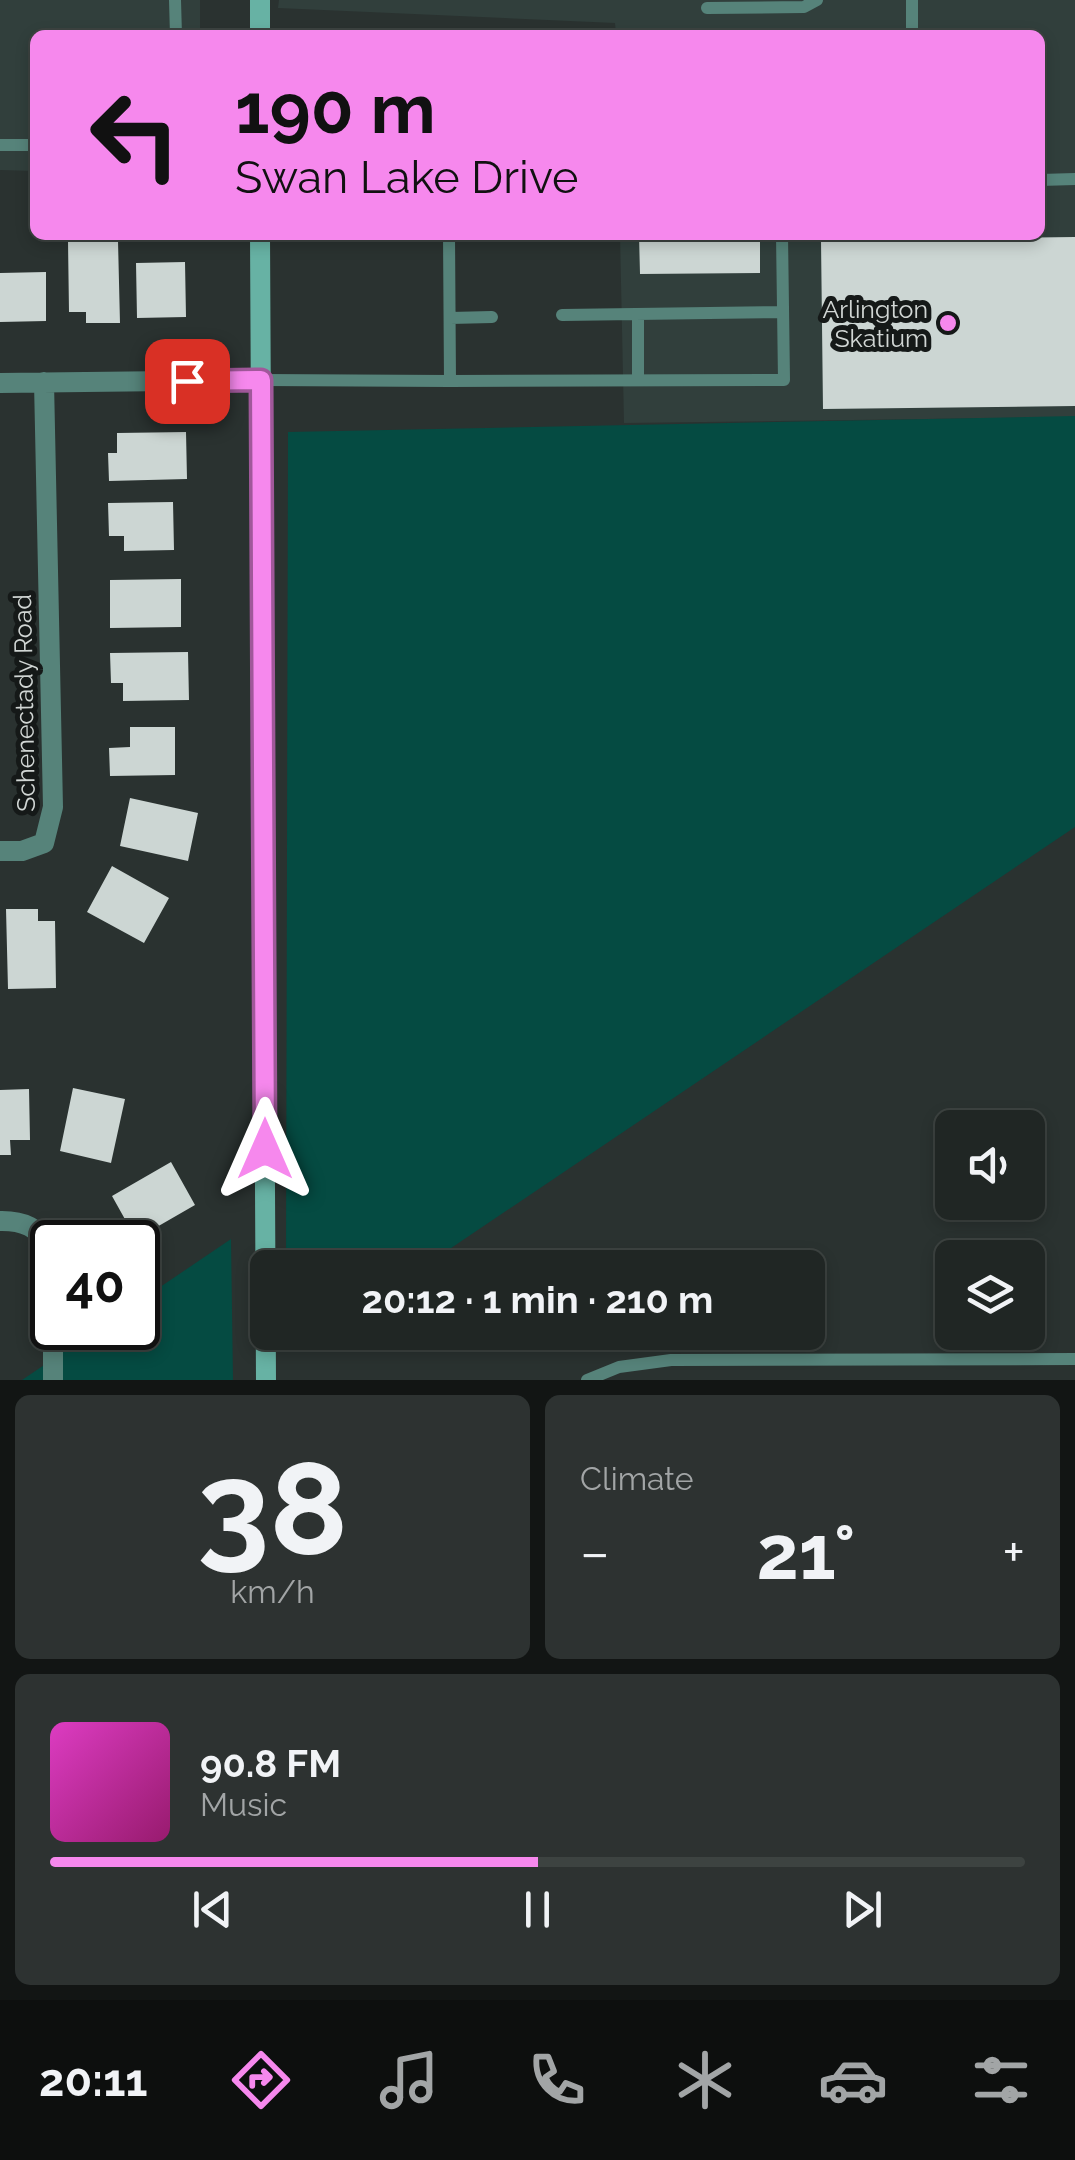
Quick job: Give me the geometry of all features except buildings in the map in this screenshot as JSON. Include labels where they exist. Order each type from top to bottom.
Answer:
[{"type":"street","points":[[260,0],[260,30]]},
{"type":"street","points":[[260,240],[266,1380]]},
{"type":"street","points":[[0,383],[261,380]]},
{"type":"street","name":"Schenectady Road","points":[[0,850],[22,850],[44,843],[53,807],[44,382]]},
{"type":"street","points":[[0,1221],[21,1220],[30,1226]]},
{"type":"street","points":[[53,1350],[53,1380]]},
{"type":"lane","points":[[175,0],[176,30]]},
{"type":"lane","points":[[707,8],[804,7],[817,0]]},
{"type":"lane","points":[[912,0],[912,30]]},
{"type":"lane","points":[[0,145],[30,145]]},
{"type":"lane","points":[[1045,180],[1075,179]]},
{"type":"lane","points":[[450,240],[450,382]]},
{"type":"lane","points":[[261,380],[784,380],[782,240]]},
{"type":"lane","points":[[562,315],[783,312]]},
{"type":"lane","points":[[638,314],[638,380]]},
{"type":"lane","points":[[450,318],[492,317]]},
{"type":"lane","points":[[587,1380],[620,1367],[671,1360],[1075,1359]]},
{"type":"shaded area","points":[[0,0],[200,0],[200,30],[30,30],[30,171],[0,170]]},
{"type":"shaded area","points":[[279,0],[1075,0],[1075,417],[624,423],[620,240],[1045,240],[1045,30],[616,30],[615,23],[278,8]]},
{"type":"green space","points":[[1075,416],[1075,827],[448,1250],[286,1250],[288,432]]},
{"type":"green space","points":[[231,1239],[233,1380],[22,1380],[66,1350],[160,1350],[160,1287]]},
{"type":"place","name":"Arlington Skatium","points":[[948,323]]},
{"type":"route","points":[[187,381],[261,380],[265,1149]]}]
